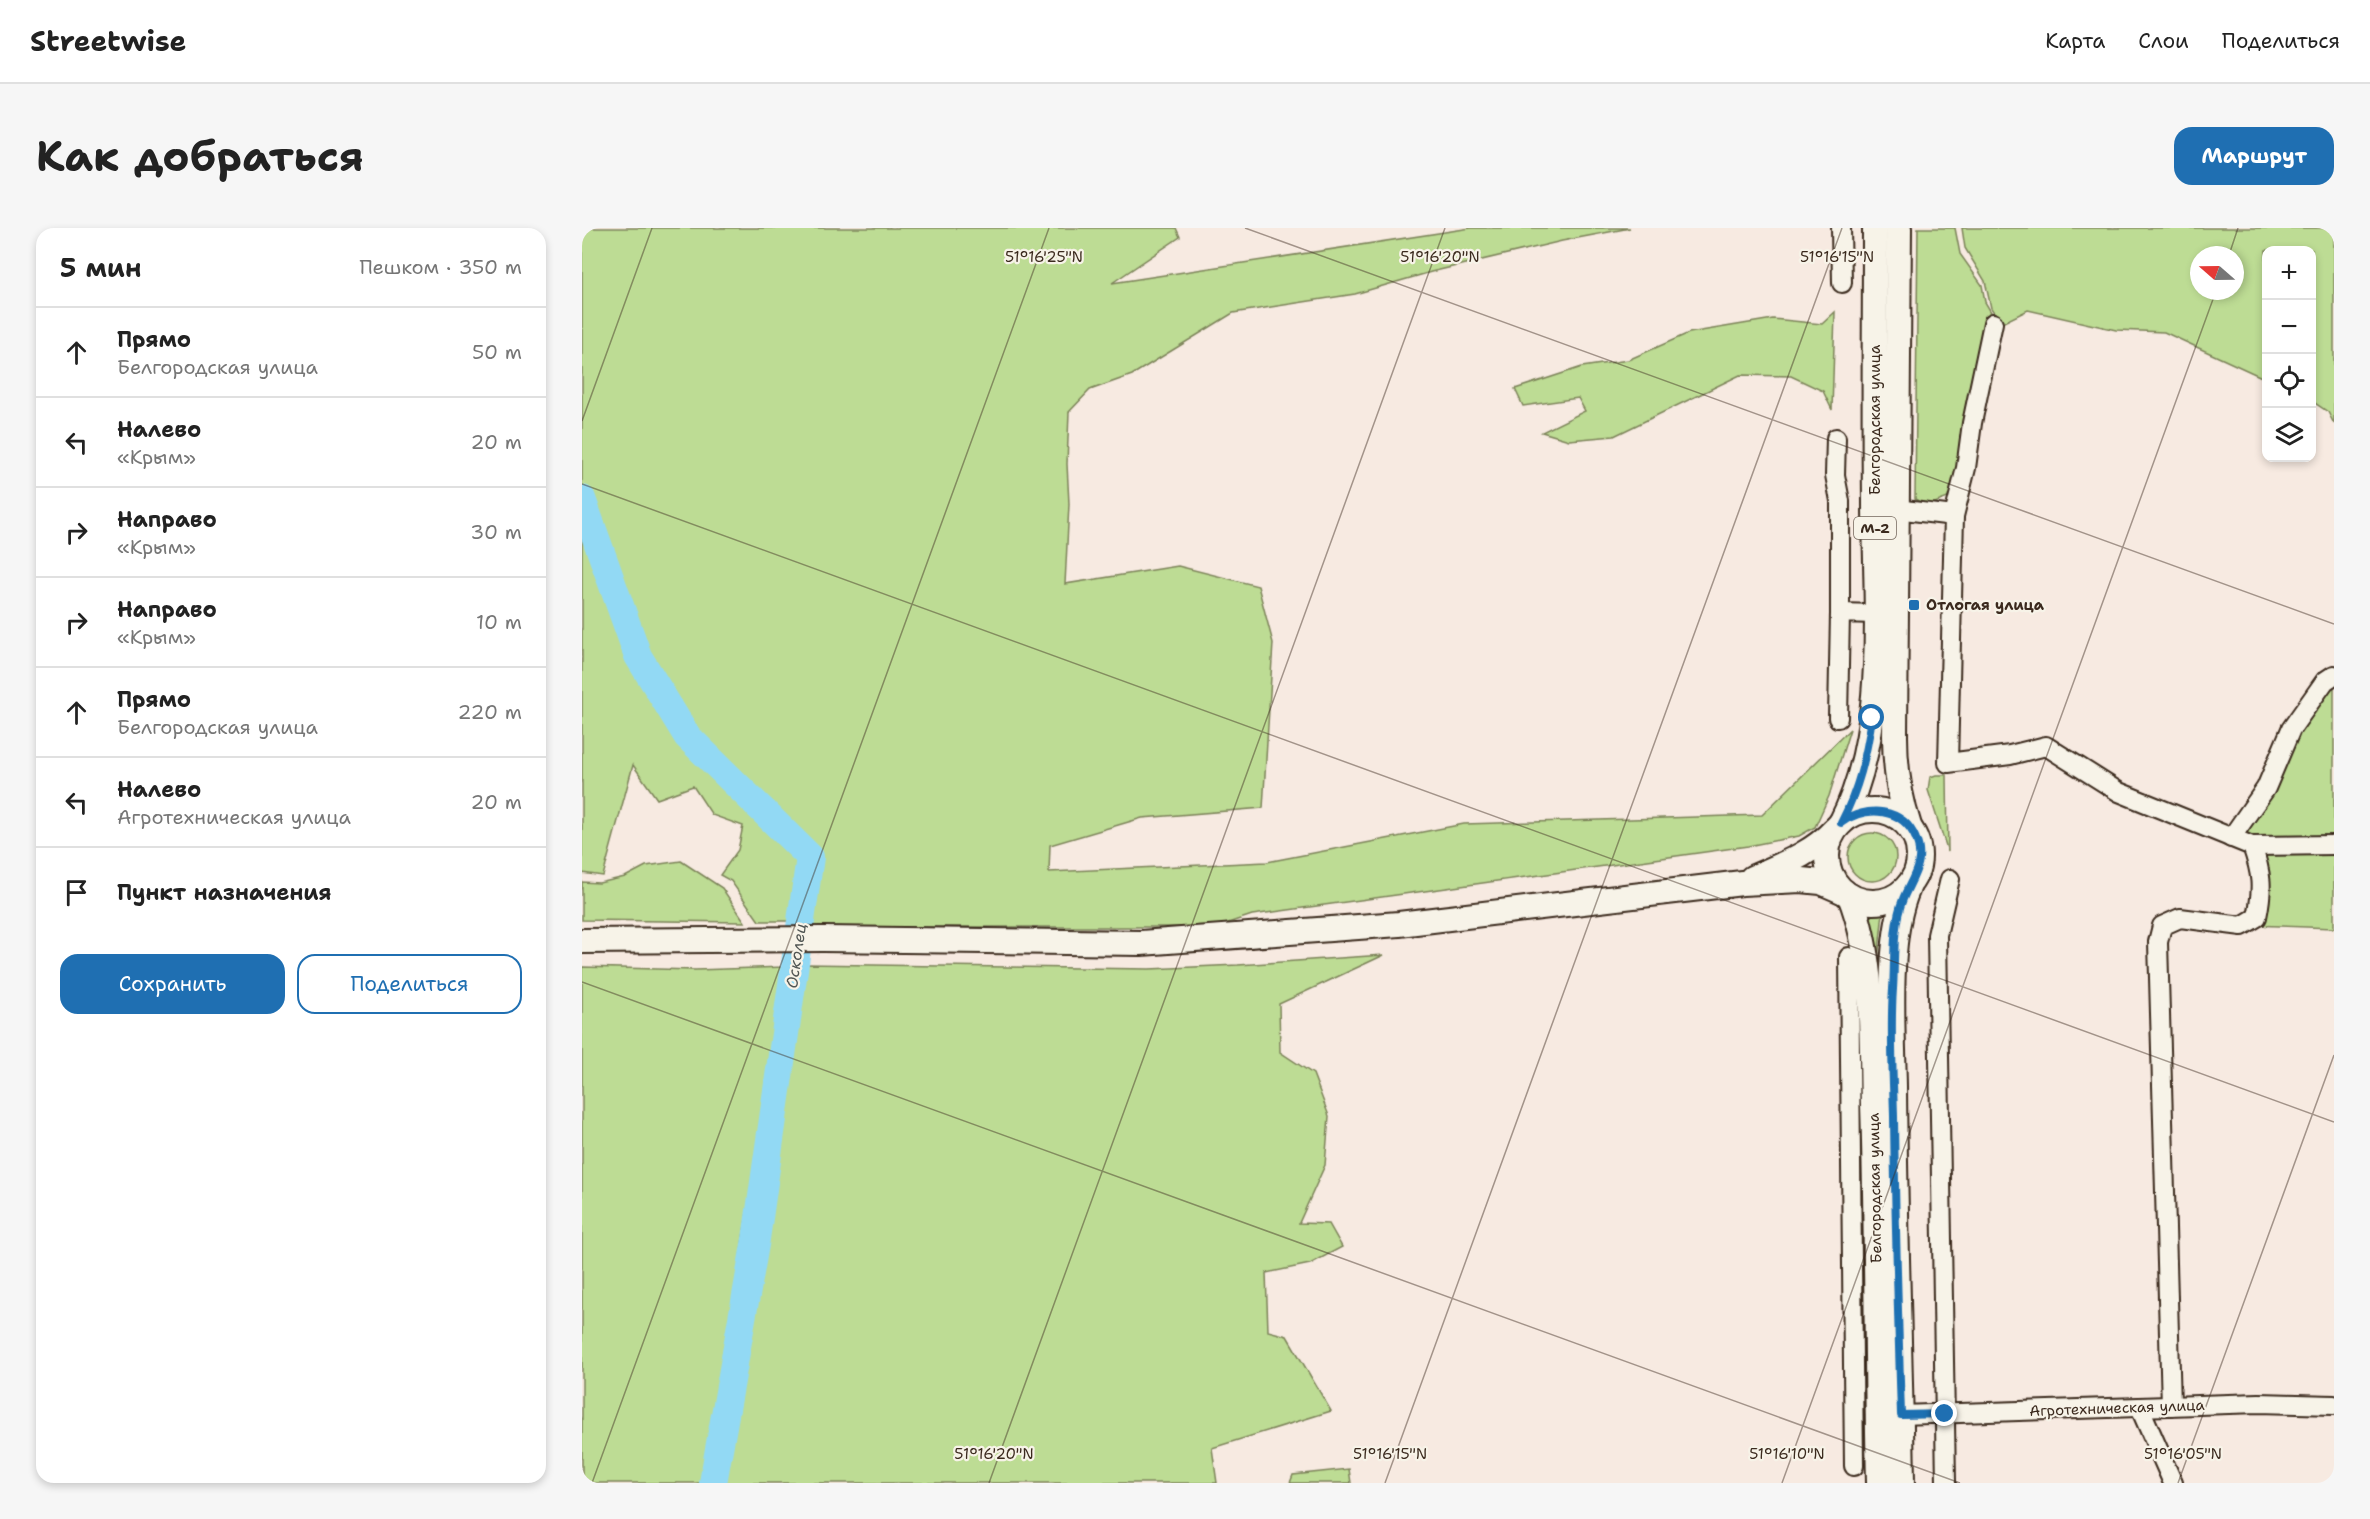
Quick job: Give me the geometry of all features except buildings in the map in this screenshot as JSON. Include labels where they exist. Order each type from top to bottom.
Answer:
[{"type":"main road","name":"Белгородская улица","points":[[1837,826],[1854,797],[1865,761],[1875,685],[1875,228]]},
{"type":"main road","name":"Белгородская улица","points":[[1899,228],[1895,768],[1909,826]]},
{"type":"main road","points":[[1742,883],[1799,857],[1824,840],[1852,815],[1872,810],[1885,812],[1909,826]]},
{"type":"main road","name":"М-2","points":[[1837,826],[1829,840],[1827,859],[1830,872],[1847,894]]},
{"type":"main road","name":"М-2","points":[[1908,888],[1917,872],[1920,856],[1917,840],[1909,826]]},
{"type":"main road","points":[[582,941],[823,939],[1141,944],[1399,924],[1742,883],[1801,880],[1821,882],[1871,903],[1896,897],[1908,888]]},
{"type":"main road","name":"Белгородская улица","points":[[1902,1483],[1893,998],[1899,912],[1908,888]]},
{"type":"main road","name":"Белгородская улица","points":[[1847,894],[1858,921],[1870,998],[1876,1195],[1879,1474]]},
{"type":"street","points":[[1841,228],[1842,283]]},
{"type":"street","points":[[1993,323],[1972,423],[1966,468],[1954,516],[1948,763],[2010,755],[2046,746],[2119,792],[2252,846],[2334,845]]},
{"type":"street","points":[[1836,438],[1835,475],[1840,501],[1838,718]]},
{"type":"street","points":[[1896,509],[1954,516]]},
{"type":"street","points":[[1840,613],[1875,614]]},
{"type":"street","points":[[2231,838],[2266,788],[2291,729],[2325,681],[2334,675]]},
{"type":"street","points":[[2171,1406],[2158,942],[2162,926],[2180,918],[2242,927],[2257,917],[2262,893],[2259,866],[2252,846]]},
{"type":"street","points":[[1946,1483],[1937,935],[1950,879]]},
{"type":"street","points":[[1850,957],[1855,1475],[1879,1474]]},
{"type":"street","name":"Агротехническая улица","points":[[1901,1415],[2259,1403],[2334,1405]]},
{"type":"street","points":[[2140,1408],[2172,1483]]},
{"type":"green space","points":[[582,228],[1176,228],[1180,237],[1112,283],[1471,228],[1630,228],[1562,241],[1431,272],[1355,294],[1233,313],[1132,375],[1090,390],[1069,412],[1067,464],[1069,504],[1065,584],[1178,566],[1258,586],[1273,643],[1263,808],[1142,818],[1050,845],[1049,872],[1267,862],[1464,824],[1762,815],[1850,729],[1829,796],[1815,827],[1799,836],[1748,846],[1252,915],[1216,927],[808,927],[796,891],[791,921],[759,921],[731,881],[720,875],[738,850],[743,826],[712,815],[693,786],[657,799],[633,765],[603,876],[582,873]],"holes":[[[631,643],[644,653],[703,747],[680,726]]]},
{"type":"green space","points":[[1918,228],[1955,228],[1960,254],[1982,285],[1985,302],[1998,324],[1953,496],[1927,506],[1915,499]]},
{"type":"green space","points":[[1962,228],[2334,228],[2334,424],[2328,412],[2316,404],[2316,246],[2262,246],[2262,377],[2164,332],[2116,330],[2028,310],[2004,322],[2000,321],[1991,308],[1985,281],[1965,248]]},
{"type":"green space","points":[[1835,312],[1832,410],[1823,391],[1791,376],[1740,375],[1614,436],[1569,440],[1542,432],[1585,411],[1578,398],[1523,406],[1515,389],[1582,367],[1628,360],[1689,333],[1773,319],[1822,324]]},
{"type":"green space","points":[[2334,681],[2334,841],[2243,837],[2294,732]]},
{"type":"green space","points":[[1947,775],[1948,852],[1928,790],[1930,777]]},
{"type":"green space","points":[[1872,833],[1889,840],[1896,857],[1889,874],[1872,881],[1855,874],[1848,857],[1855,840]]},
{"type":"green space","points":[[2257,849],[2334,849],[2334,928],[2249,925]]},
{"type":"green space","points":[[681,861],[722,888],[745,922],[582,920],[582,882],[599,883],[625,877],[646,866]]},
{"type":"green space","points":[[1883,912],[1878,959],[1868,914]]},
{"type":"green space","points":[[1384,955],[1279,1004],[1280,1052],[1313,1074],[1329,1116],[1325,1165],[1299,1223],[1329,1224],[1342,1247],[1310,1264],[1266,1273],[1268,1331],[1287,1336],[1331,1411],[1212,1448],[1217,1483],[723,1483],[805,964],[1149,969]]},
{"type":"green space","points":[[582,967],[695,970],[785,967],[705,1483],[582,1483]]},
{"type":"green space","points":[[1349,1469],[1351,1483],[1290,1483],[1293,1475]]},
{"type":"waterway","name":"Осколец","points":[[582,499],[638,656],[687,736],[810,857],[756,1239],[713,1483]]},
{"type":"place","name":"Отлогая улица","points":[[1914,605]]},
{"type":"route","points":[[1872,718],[1865,761],[1854,797],[1841,823],[1852,815],[1872,810],[1897,817],[1909,826],[1917,840],[1920,856],[1917,872],[1899,912],[1893,998],[1901,1415],[1945,1414]]}]
